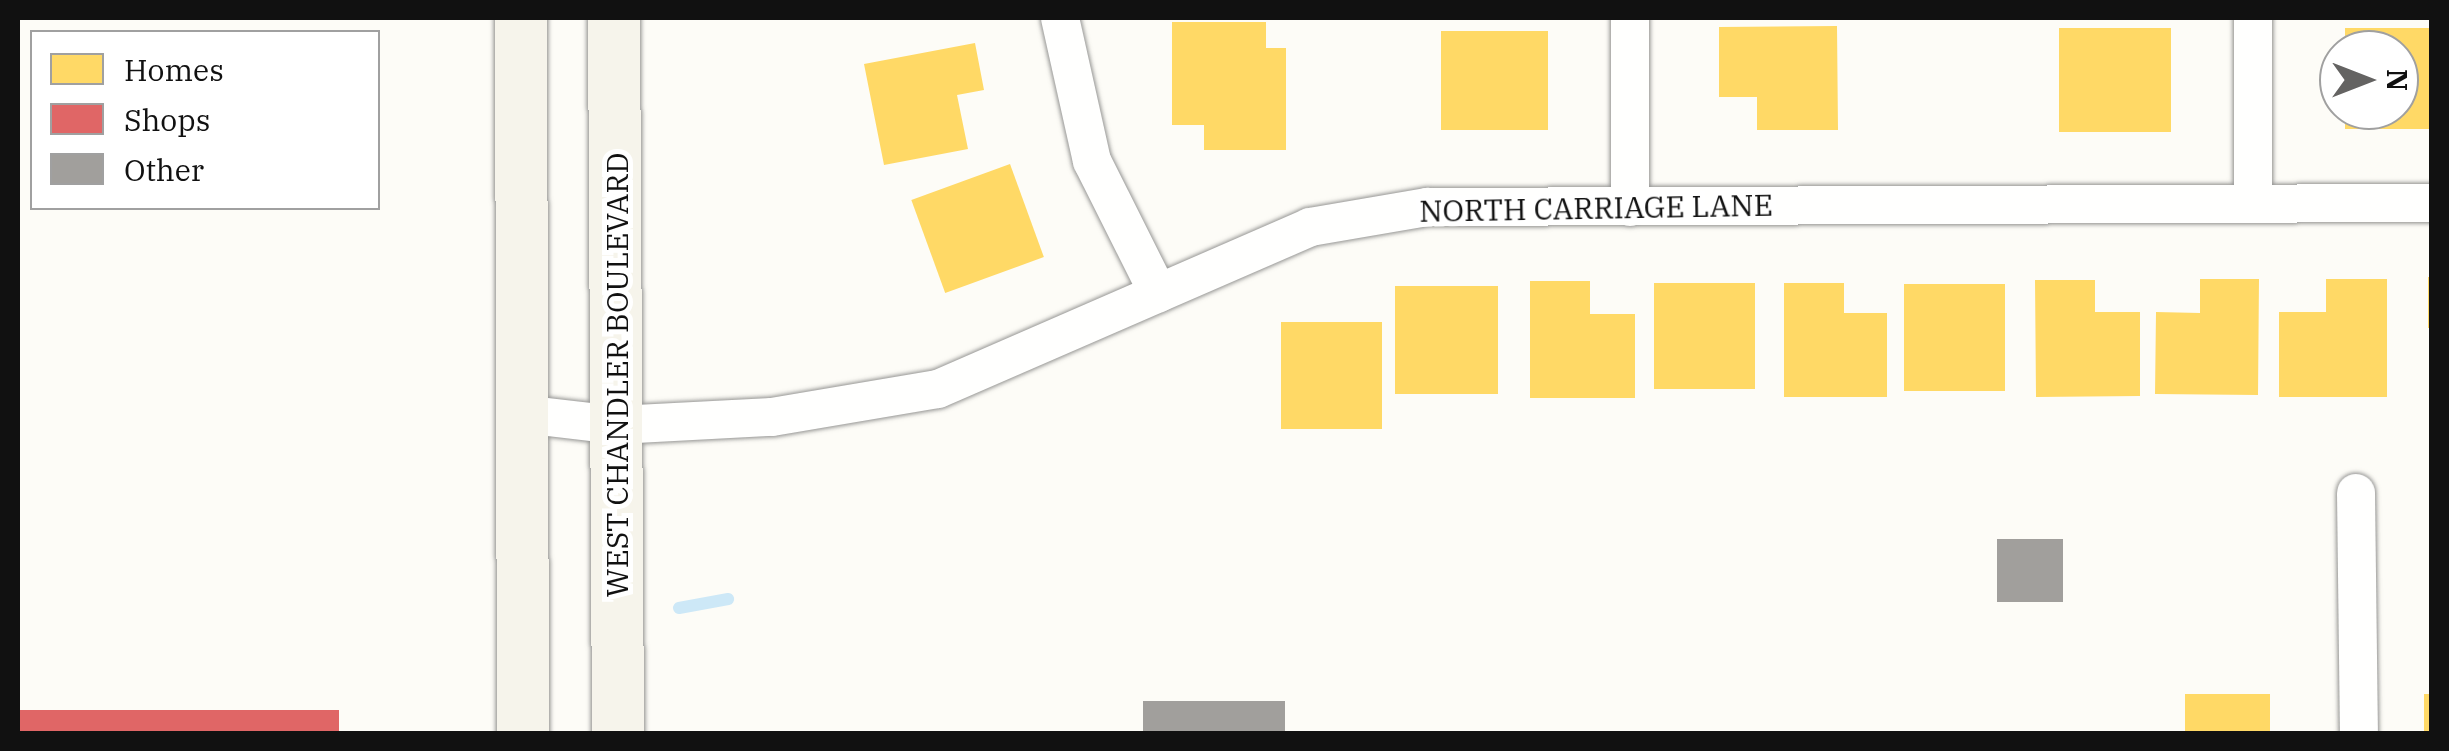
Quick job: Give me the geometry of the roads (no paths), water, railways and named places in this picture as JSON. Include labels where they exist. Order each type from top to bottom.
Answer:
[{"type":"main road","points":[[521,18],[522,734]]},
{"type":"main road","name":"WEST CHANDLER BOULEVARD","points":[[614,18],[618,734]]},
{"type":"street","points":[[1060,18],[1092,161],[1158,294]]},
{"type":"street","points":[[1630,18],[1630,207]]},
{"type":"street","points":[[2252,202],[2254,18]]},
{"type":"street","name":"NORTH CARRIAGE LANE","points":[[522,414],[618,425],[772,417],[938,389],[1310,227],[1427,207],[2432,203]]},
{"type":"street","points":[[2356,493],[2358,734]]},
{"type":"waterway","points":[[679,608],[728,599]]}]
